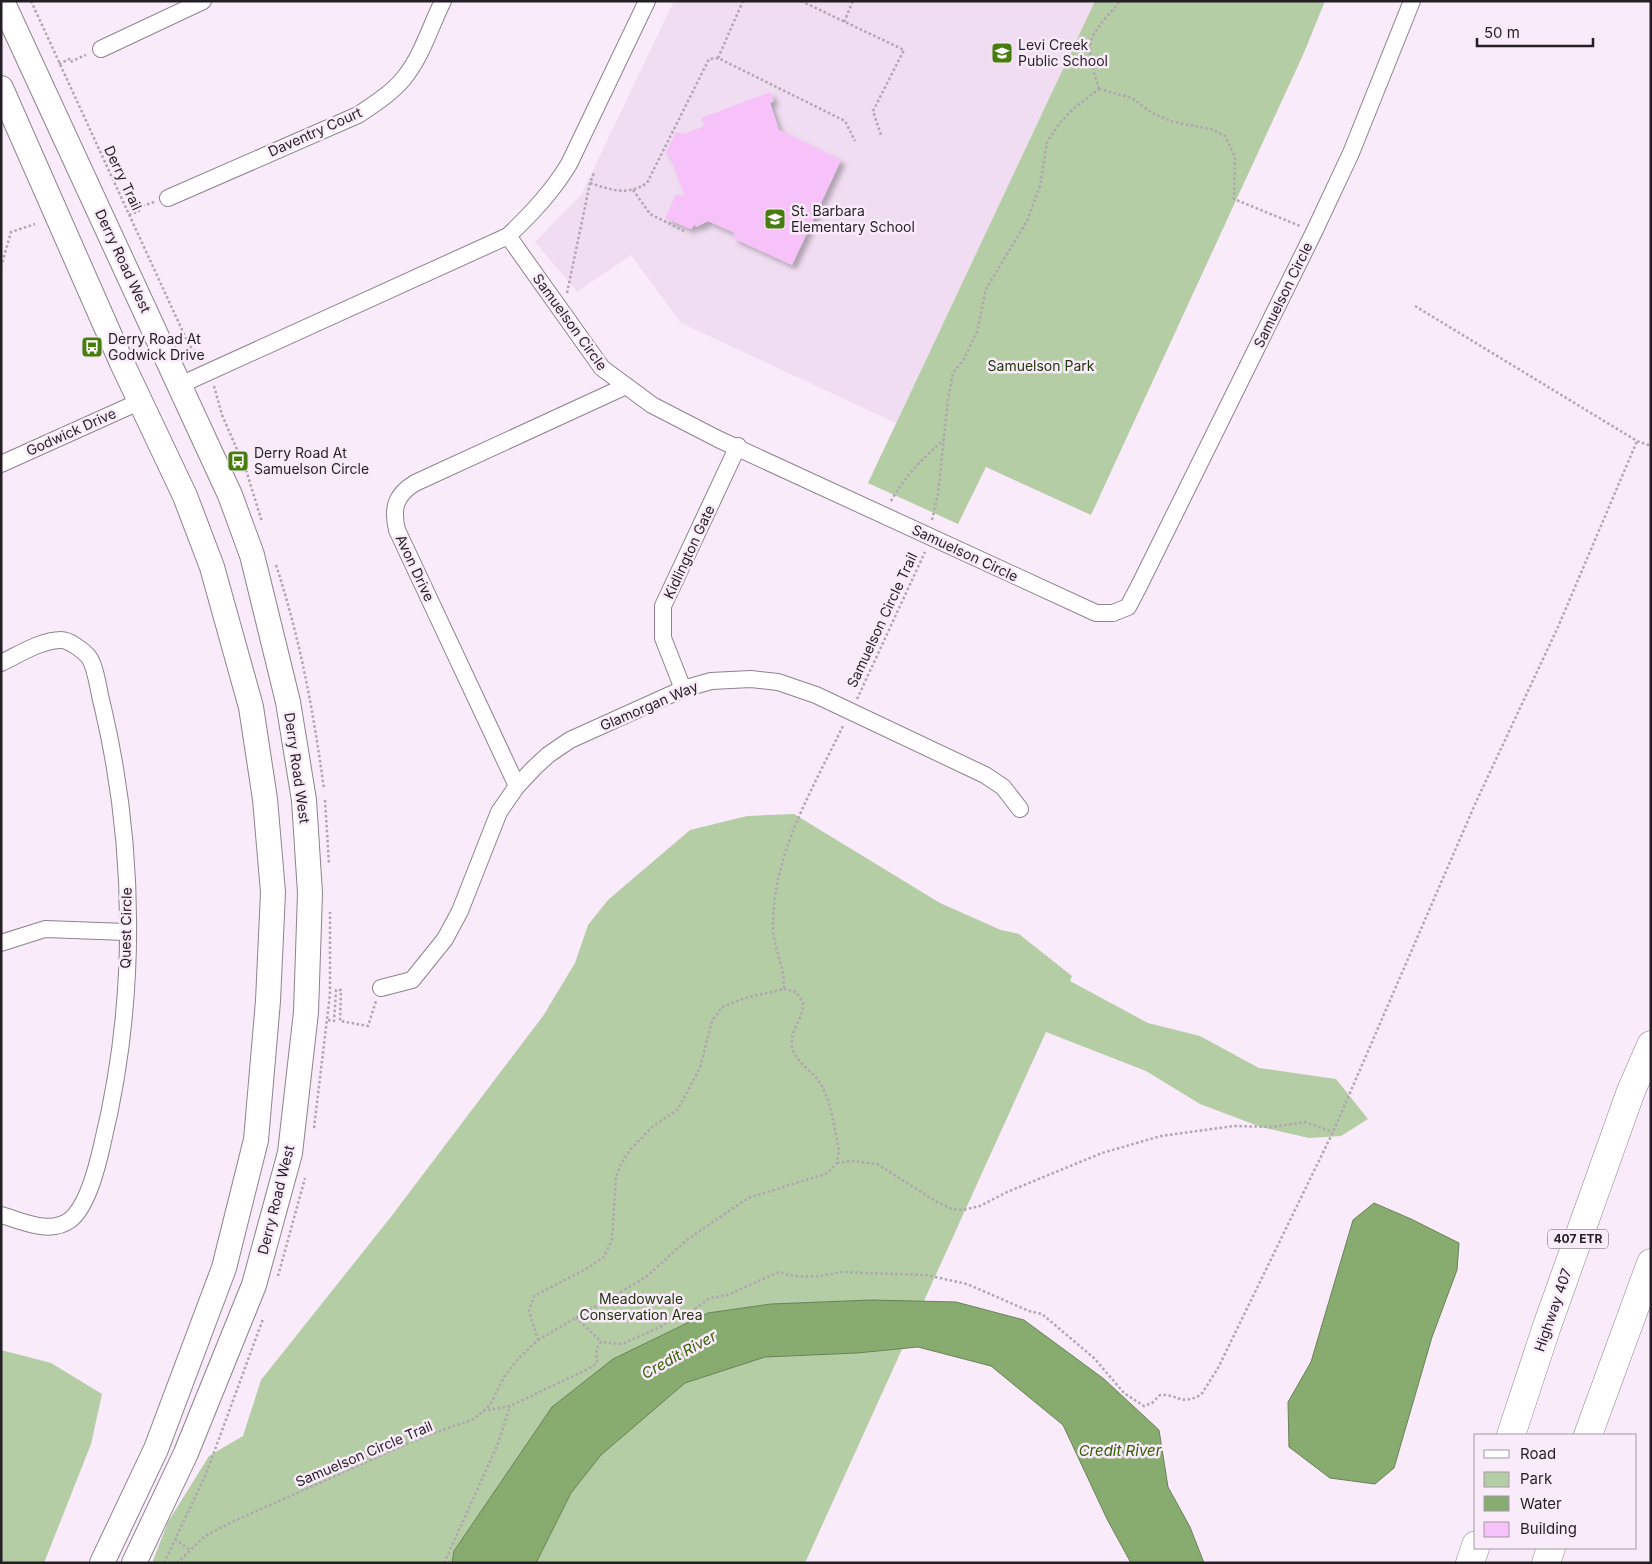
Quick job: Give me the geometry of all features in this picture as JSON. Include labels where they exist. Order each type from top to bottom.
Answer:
[{"type":"highway","name":"Highway 407","points":[[1512,1434],[1547,1326],[1614,1138],[1651,1045]]},
{"type":"highway","points":[[1588,1434],[1651,1263]]},
{"type":"highway","points":[[1470,1563],[1475,1549]]},
{"type":"highway","points":[[1546,1563],[1551,1549]]},
{"type":"main road","name":"Derry Road West","points":[[2,1],[230,495],[252,555],[288,702],[304,800],[310,893],[306,1012],[290,1153],[254,1286],[186,1453],[134,1563]]},
{"type":"main road","points":[[1,88],[185,496],[212,567],[251,707],[265,799],[273,892],[268,1001],[256,1140],[224,1268],[156,1449],[102,1563]]},
{"type":"street","points":[[101,48],[203,1]]},
{"type":"street","name":"Daventry Court","points":[[168,198],[358,115],[370,107],[404,78],[421,50],[442,1]]},
{"type":"street","name":"Samuelson Circle","points":[[508,236],[602,368],[652,405],[718,439],[738,446],[1096,613],[1113,613],[1128,607],[1314,232],[1351,153],[1412,1]]},
{"type":"street","points":[[180,385],[508,236],[541,204],[556,186],[570,164],[642,2]]},
{"type":"street","name":"Avon Drive","points":[[517,786],[397,530],[394,517],[395,502],[405,490],[415,483],[626,386]]},
{"type":"street","name":"Godwick Drive","points":[[1,464],[141,401]]},
{"type":"street","name":"Kidlington Gate","points":[[683,689],[663,638],[663,606],[738,446]]},
{"type":"street","name":"Quest Circle","points":[[1,663],[44,644],[60,640],[78,649],[91,659],[113,752],[128,898],[126,971],[117,1075],[98,1160],[82,1204],[72,1219],[47,1227],[1,1215]]},
{"type":"street","name":"Glamorgan Way","points":[[381,988],[412,980],[445,939],[460,912],[492,825],[517,786],[548,755],[570,740],[683,689],[711,681],[751,679],[778,682],[816,695],[985,775],[1003,787],[1020,809]]},
{"type":"street","points":[[1,943],[20,935],[45,930],[126,932]]},
{"type":"path","name":"Derry Trail","points":[[30,1],[189,345],[202,359]]},
{"type":"path","points":[[718,58],[743,1]]},
{"type":"path","points":[[802,1],[904,50],[873,111],[881,135]]},
{"type":"path","points":[[844,22],[853,1]]},
{"type":"path","points":[[1098,89],[1090,62],[1089,48],[1091,36],[1120,1]]},
{"type":"path","points":[[59,64],[69,59],[70,62],[101,48]]},
{"type":"path","points":[[590,183],[618,192],[633,190],[647,183],[710,59],[718,58],[845,120],[854,141]]},
{"type":"path","points":[[1098,89],[1132,98],[1152,114],[1173,122],[1211,130],[1225,136],[1235,157],[1234,199],[1314,232]]},
{"type":"path","points":[[930,527],[938,494],[948,399],[953,373],[964,359],[977,332],[986,289],[1027,221],[1040,186],[1047,142],[1068,114],[1098,89]]},
{"type":"path","points":[[562,312],[569,287],[590,183],[594,173]]},
{"type":"path","points":[[633,190],[650,214],[686,232]]},
{"type":"path","points":[[129,215],[139,211],[138,208],[168,198]]},
{"type":"path","points":[[1,267],[11,232],[35,224]]},
{"type":"path","points":[[1415,306],[1637,441],[1651,446]]},
{"type":"path","points":[[884,515],[904,481],[929,452],[945,439]]},
{"type":"path","points":[[576,1316],[601,1342],[622,1344],[662,1326],[678,1314],[692,1311],[710,1298],[727,1295],[779,1272],[792,1276],[827,1275],[840,1272],[926,1275],[967,1284],[1029,1311],[1042,1314],[1094,1358],[1124,1393],[1144,1406],[1152,1403],[1160,1395],[1167,1394],[1182,1401],[1201,1395],[1218,1368],[1333,1132],[1476,802],[1558,627],[1637,441]]},
{"type":"path","name":"Samuelson Circle Trail","points":[[855,702],[927,546]]},
{"type":"path","points":[[784,990],[784,973],[774,939],[776,886],[798,819],[847,719]]},
{"type":"path","points":[[328,1020],[334,1021],[336,990],[341,990],[340,1021],[368,1026],[381,988]]},
{"type":"path","points":[[538,1340],[529,1310],[531,1300],[538,1293],[586,1269],[604,1257],[612,1239],[616,1177],[621,1164],[630,1150],[651,1128],[678,1109],[700,1068],[712,1021],[722,1007],[745,998],[784,990],[796,992],[803,1003],[802,1015],[792,1034],[792,1045],[795,1055],[820,1082],[826,1095],[839,1150],[837,1163],[850,1161],[877,1164],[937,1202],[952,1209],[963,1210],[980,1206],[1006,1192],[1102,1153],[1160,1136],[1234,1126],[1272,1127],[1305,1122],[1333,1132]]},
{"type":"path","name":"Samuelson Circle Trail","points":[[177,1563],[205,1536],[232,1522],[420,1438],[453,1428],[474,1418],[490,1405],[504,1377],[538,1340],[576,1316],[602,1304],[646,1277],[688,1239],[748,1198],[821,1176],[833,1169],[837,1163]]},
{"type":"path","points":[[482,1412],[510,1406],[588,1369],[598,1363],[596,1349],[601,1342]]},
{"type":"path","points":[[444,1563],[497,1446],[510,1406]]},
{"type":"path","points":[[175,1539],[190,1550]]},
{"type":"shaded area","name":"St. Barbara Elementary School","points":[[674,1],[1095,1],[896,423],[681,323],[631,255],[577,292],[535,242],[581,195]]},
{"type":"green space","name":"Samuelson Park","points":[[1095,1],[1325,1],[1303,55],[1091,515],[986,467],[958,524],[868,483]]},
{"type":"green space","name":"Meadowvale Conservation Area","points":[[794,814],[940,903],[1001,930],[1019,934],[1072,976],[1070,981],[1148,1023],[1200,1036],[1259,1068],[1336,1079],[1368,1119],[1341,1136],[1309,1138],[1261,1127],[1200,1104],[1146,1071],[1046,1032],[805,1563],[152,1563],[168,1522],[209,1456],[243,1436],[261,1380],[390,1218],[543,1016],[575,963],[588,925],[608,900],[690,830],[747,816]]},
{"type":"green space","points":[[1,1350],[51,1363],[102,1394],[91,1444],[44,1563],[1,1563]]},
{"type":"water","points":[[1374,1203],[1459,1243],[1457,1270],[1432,1337],[1394,1468],[1375,1484],[1330,1478],[1289,1447],[1288,1402],[1311,1362],[1353,1220]]},
{"type":"water","name":"Credit River","points":[[872,1300],[956,1302],[1024,1320],[1104,1379],[1159,1430],[1168,1487],[1190,1527],[1204,1563],[1131,1563],[1107,1519],[1063,1425],[991,1366],[918,1347],[857,1353],[765,1357],[685,1383],[601,1455],[571,1493],[536,1563],[452,1563],[454,1551],[552,1407],[613,1359],[708,1313],[771,1304]]},
{"type":"building","points":[[770,92],[774,101],[770,103],[779,130],[841,160],[792,265],[733,238],[735,233],[708,221],[696,227],[695,224],[691,229],[665,218],[676,194],[685,196],[670,156],[665,154],[676,132],[683,134],[705,126],[701,118]]},
{"type":"place","name":"Levi Creek Public School","points":[[1002,53]]},
{"type":"place","name":"St. Barbara Elementary School","points":[[775,219]]},
{"type":"place","name":"Derry Road At Godwick Drive","points":[[92,347]]},
{"type":"place","name":"Derry Road At Samuelson Circle","points":[[238,461]]}]
